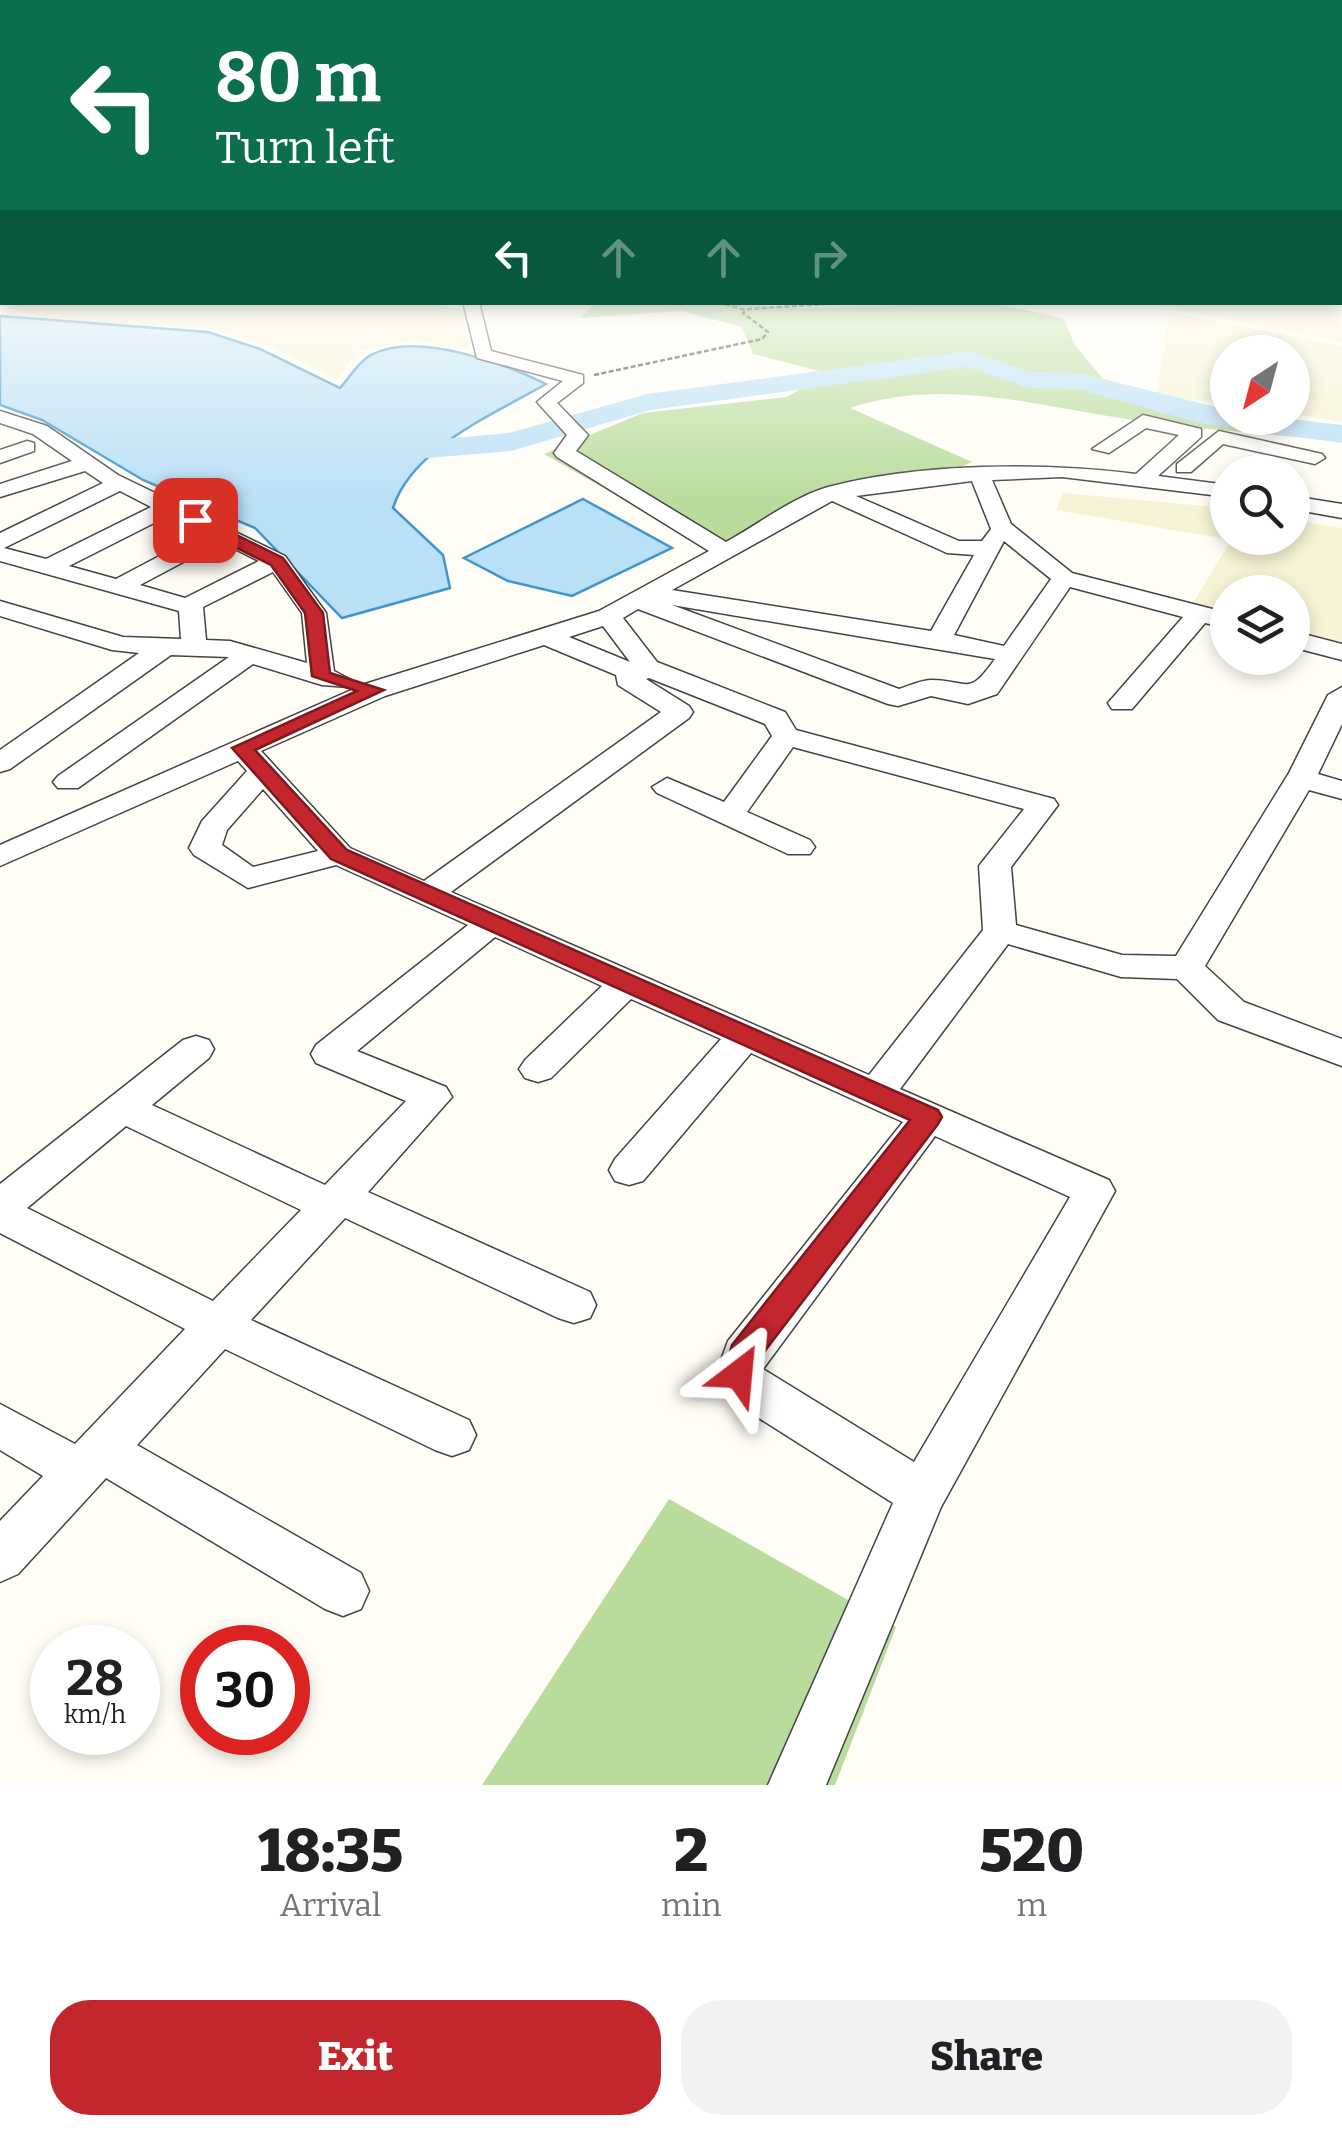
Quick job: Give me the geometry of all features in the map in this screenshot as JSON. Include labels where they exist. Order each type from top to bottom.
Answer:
[{"type":"street","points":[[479,336],[483,354],[577,379]]},
{"type":"street","points":[[577,379],[546,402],[578,436],[565,450],[567,456],[723,550]]},
{"type":"street","points":[[0,417],[40,430],[120,483],[277,562],[314,613],[322,676]]},
{"type":"street","points":[[1102,449],[1138,422],[1191,430],[1193,436],[1141,480]]},
{"type":"street","points":[[0,437],[27,447],[0,457]]},
{"type":"street","points":[[1168,482],[1219,438],[1315,458]]},
{"type":"street","points":[[0,491],[88,463]]},
{"type":"street","points":[[0,857],[253,759],[375,690],[608,616],[831,493],[1062,471],[1210,488]]},
{"type":"street","points":[[940,640],[995,538],[980,476]]},
{"type":"street","points":[[0,542],[120,483]]},
{"type":"street","points":[[831,493],[955,548],[995,538],[1064,578],[1210,617]]},
{"type":"street","points":[[0,516],[38,500]]},
{"type":"street","points":[[1310,505],[1342,511]]},
{"type":"street","points":[[50,566],[169,508]]},
{"type":"street","points":[[119,588],[221,534]]},
{"type":"street","points":[[0,554],[188,606],[277,562]]},
{"type":"street","points":[[646,598],[898,698],[930,688],[968,696],[988,688],[1064,578]]},
{"type":"street","points":[[646,598],[940,640],[1012,655]]},
{"type":"street","points":[[0,764],[180,647],[188,606]]},
{"type":"street","points":[[0,608],[121,645],[249,655],[375,690]]},
{"type":"street","points":[[1122,704],[1199,614]]},
{"type":"street","points":[[608,616],[642,671]]},
{"type":"street","points":[[546,636],[775,718],[786,736],[1043,805],[995,866],[1000,930],[877,1092]]},
{"type":"street","points":[[1310,644],[1342,652]]},
{"type":"street","points":[[68,782],[249,655]]},
{"type":"street","points":[[427,894],[679,712],[628,679],[642,671]]},
{"type":"street","points":[[1186,968],[1339,707]]},
{"type":"street","points":[[730,816],[786,736]]},
{"type":"street","points":[[253,759],[339,854],[1095,1191],[922,1494],[798,1785]]},
{"type":"street","points":[[253,759],[206,839],[204,848],[210,855],[248,878],[339,854]]},
{"type":"street","points":[[1300,778],[1342,790]]},
{"type":"street","points":[[668,787],[799,847]]},
{"type":"street","points":[[0,1556],[433,1097],[329,1054],[492,923]]},
{"type":"street","points":[[1000,930],[1121,966],[1186,968],[1231,1011],[1342,1053]]},
{"type":"street","points":[[538,1069],[626,982]]},
{"type":"street","points":[[629,1170],[746,1034]]},
{"type":"street","points":[[196,1050],[0,1210],[218,1325],[452,1436]]},
{"type":"street","points":[[125,1109],[574,1305]]},
{"type":"street","points":[[922,1494],[752,1390],[739,1374],[744,1355],[928,1117]]},
{"type":"street","points":[[0,1425],[90,1461],[343,1591]]},
{"type":"path","points":[[577,379],[766,336]]},
{"type":"shaded area","points":[[236,336],[467,336],[469,349],[413,340],[356,351],[337,380],[272,347]]},
{"type":"shaded area","points":[[1165,336],[1210,336],[1210,402],[1157,394]]},
{"type":"shaded area","points":[[1313,336],[1342,336],[1342,342]]},
{"type":"shaded area","points":[[1310,340],[1342,346],[1342,422],[1310,417]]},
{"type":"shaded area","points":[[1063,493],[1210,506],[1210,536],[1056,510]]},
{"type":"shaded area","points":[[1310,523],[1342,528],[1342,643],[1310,635],[1310,575],[1210,575],[1222,555],[1310,555]]},
{"type":"shaded area","points":[[1210,575],[1210,610],[1192,605]]},
{"type":"green space","points":[[746,336],[1071,336],[1105,381],[1210,406],[1210,428],[982,396],[883,399],[850,408],[972,462],[924,483],[831,502],[725,557],[544,454],[643,413],[787,397],[827,373],[753,354]]},
{"type":"green space","points":[[1310,422],[1342,426],[1342,442],[1275,435],[1310,435]]},
{"type":"green space","points":[[669,1499],[896,1627],[835,1785],[482,1785]]},
{"type":"water","points":[[0,336],[221,336],[260,349],[340,388],[373,354],[413,346],[436,348],[485,359],[546,384],[436,450],[403,487],[393,508],[443,555],[450,588],[342,618],[255,528],[143,480],[42,420],[0,405]]},
{"type":"water","points":[[583,499],[672,548],[572,596],[508,581],[464,558]]},
{"type":"waterway","points":[[383,436],[416,450],[511,442],[647,402],[969,359],[1028,380],[1079,381],[1199,415],[1342,434]]},
{"type":"route","points":[[195,520],[277,562],[314,613],[322,676],[375,690],[242,748],[339,854],[928,1117],[744,1355],[739,1374]]}]
